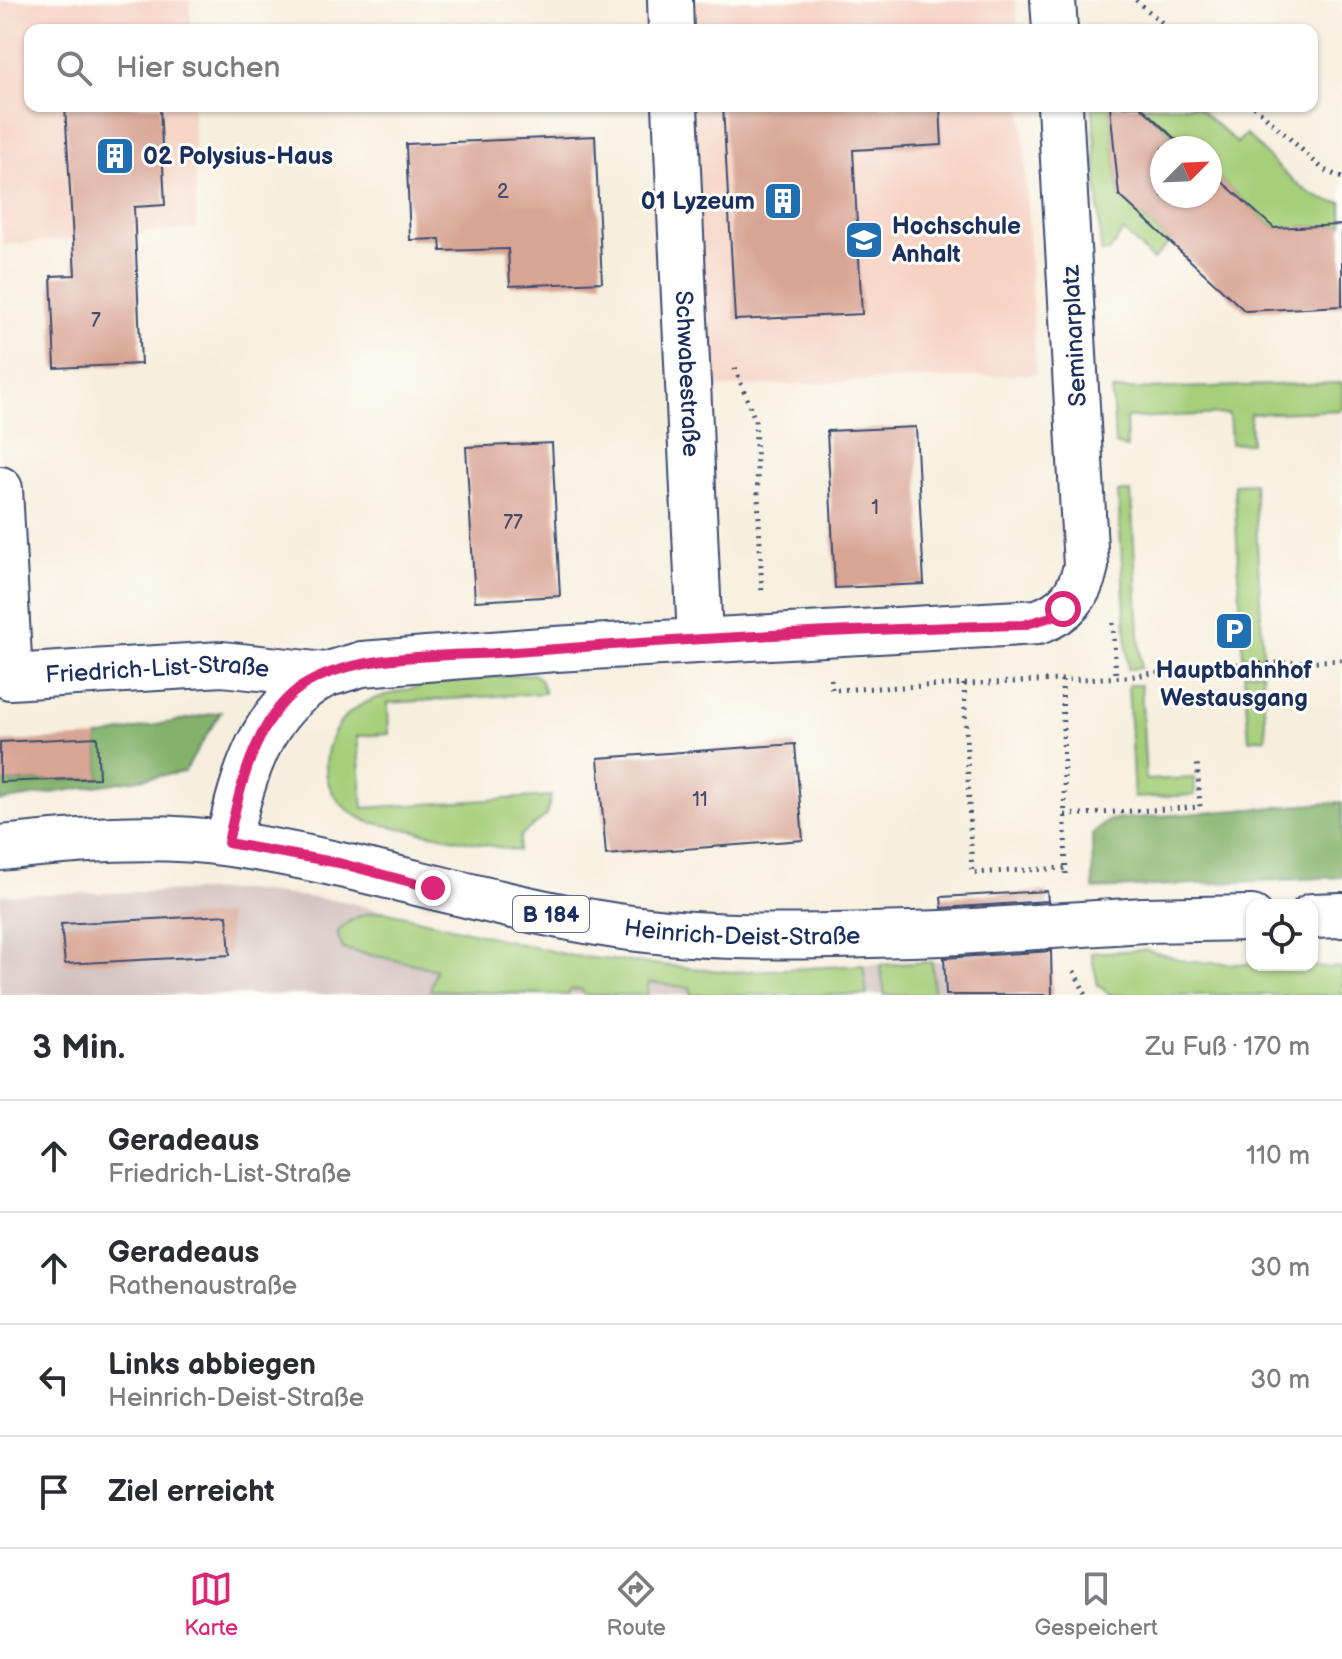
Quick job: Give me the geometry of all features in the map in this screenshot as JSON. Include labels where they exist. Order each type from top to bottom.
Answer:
[{"type":"street","points":[[670,0],[671,24]]},
{"type":"street","points":[[1053,0],[1055,24]]},
{"type":"street","name":"Schwabestraße","points":[[675,112],[700,639]]},
{"type":"street","name":"Seminarplatz","points":[[1060,112],[1086,566]]},
{"type":"street","name":"Friedrich-List-Straße","points":[[0,489],[10,677],[222,664],[325,675],[362,664],[700,639],[1038,622],[1051,617],[1074,599],[1086,566]]},
{"type":"street","points":[[228,843],[237,800],[265,730],[299,688],[325,675]]},
{"type":"street","name":"Heinrich-Deist-Straße","points":[[0,848],[154,837],[228,843],[339,863],[504,904],[644,930],[773,938],[1246,918]]},
{"type":"street","points":[[1318,916],[1342,915]]},
{"type":"path","points":[[1136,0],[1163,24]]},
{"type":"path","points":[[1261,112],[1324,170],[1342,178]]},
{"type":"path","points":[[734,364],[755,420],[763,637]]},
{"type":"path","points":[[829,633],[832,690],[1128,677],[1190,667],[1342,660]]},
{"type":"path","points":[[1062,680],[1066,890]]},
{"type":"path","points":[[964,684],[972,873],[1066,868]]},
{"type":"path","points":[[1065,815],[1200,807],[1197,761]]},
{"type":"path","points":[[1073,963],[1086,995]]},
{"type":"shaded area","points":[[0,0],[190,0],[191,24],[24,24],[24,112],[193,112],[197,229],[4,245],[0,219]]},
{"type":"shaded area","points":[[687,0],[1015,0],[1017,24],[689,24]]},
{"type":"shaded area","name":"Hochschule Anhalt","points":[[692,112],[1022,112],[1036,374],[705,388]]},
{"type":"shaded area","points":[[245,890],[342,901],[572,956],[731,972],[944,961],[941,897],[1047,891],[1053,995],[0,995],[0,895]]},
{"type":"green space","points":[[1093,112],[1111,112],[1119,195],[1170,242],[1153,260],[1123,231],[1109,252],[1101,252]]},
{"type":"green space","points":[[1146,112],[1203,112],[1237,143],[1246,134],[1302,188],[1328,201],[1342,202],[1342,225],[1274,228],[1222,182],[1222,136],[1172,136]]},
{"type":"green space","points":[[1342,383],[1342,410],[1250,414],[1251,443],[1231,444],[1229,414],[1126,418],[1127,448],[1115,444],[1112,390]]},
{"type":"green space","points":[[1254,483],[1263,656],[1243,657],[1234,484]]},
{"type":"green space","points":[[1118,492],[1131,492],[1141,668],[1128,669]]},
{"type":"green space","points":[[1262,672],[1266,738],[1249,740],[1244,673]]},
{"type":"green space","points":[[533,674],[540,679],[545,693],[388,703],[389,734],[357,736],[363,808],[551,796],[546,816],[521,835],[518,851],[369,822],[346,808],[334,795],[327,779],[328,750],[340,723],[354,709],[400,691]]},
{"type":"green space","points":[[1128,685],[1141,685],[1146,780],[1194,778],[1195,795],[1134,798]]},
{"type":"green space","points":[[221,712],[184,772],[0,801],[0,782],[99,778],[97,737]]},
{"type":"green space","points":[[1342,802],[1342,877],[1093,889],[1092,834],[1109,820]]},
{"type":"green space","points":[[384,911],[572,956],[731,972],[863,965],[867,995],[691,995],[691,988],[649,982],[647,995],[585,995],[581,989],[570,990],[568,995],[430,990],[436,970],[343,949],[337,933],[347,923],[370,913]]},
{"type":"green space","points":[[1146,950],[1189,962],[1246,964],[1246,971],[1342,968],[1342,995],[1110,995],[1098,985],[1091,953]]},
{"type":"green space","points":[[932,962],[934,995],[885,995],[880,965]]},
{"type":"building","points":[[65,112],[160,112],[165,205],[134,207],[141,364],[55,368],[51,276],[75,275]]},
{"type":"building","name":"01 Lyzeum","points":[[723,112],[940,112],[942,145],[853,150],[862,314],[735,320]]},
{"type":"building","points":[[1111,112],[1146,112],[1172,136],[1150,136],[1150,208],[1222,208],[1222,182],[1274,228],[1342,225],[1342,306],[1245,311],[1119,195]]},
{"type":"building","points":[[595,136],[602,282],[510,286],[508,249],[441,251],[440,239],[410,240],[406,144]]},
{"type":"building","points":[[916,427],[924,584],[835,588],[827,431]]},
{"type":"building","points":[[552,443],[560,596],[475,601],[466,447]]},
{"type":"building","points":[[97,737],[99,778],[0,782],[0,742]]},
{"type":"building","points":[[795,744],[803,840],[606,855],[598,758]]},
{"type":"building","points":[[1047,891],[1048,901],[942,908],[941,897]]},
{"type":"building","points":[[227,915],[230,955],[65,964],[61,924]]},
{"type":"building","points":[[1051,951],[1052,995],[946,995],[944,958]]},
{"type":"place","name":"02 Polysius-Haus","points":[[115,156]]},
{"type":"place","name":"01 Lyzeum","points":[[783,201]]},
{"type":"place","name":"Hochschule Anhalt","points":[[864,240]]},
{"type":"place","name":"Hauptbahnhof Westausgang","points":[[1234,631]]},
{"type":"route","points":[[433,888],[339,863],[228,843],[237,800],[265,730],[299,688],[325,675],[362,664],[700,639],[1023,625],[1051,617],[1063,609]]}]
